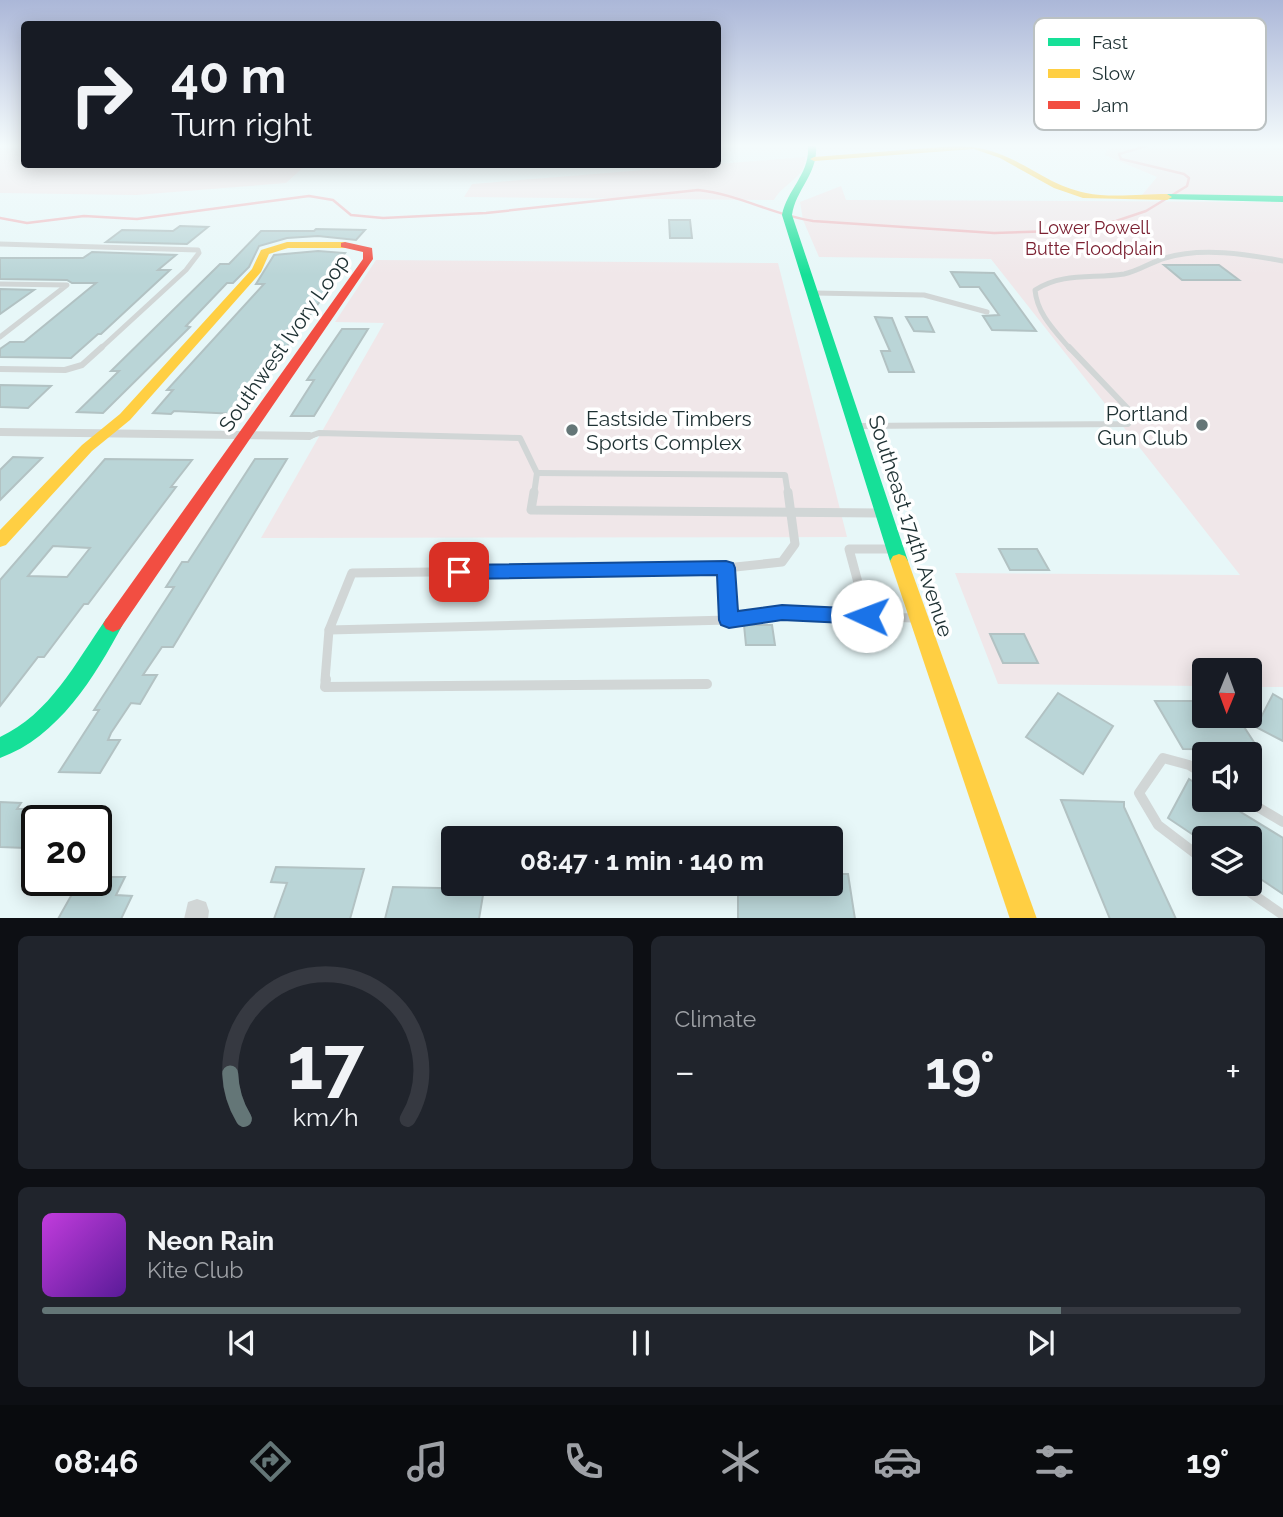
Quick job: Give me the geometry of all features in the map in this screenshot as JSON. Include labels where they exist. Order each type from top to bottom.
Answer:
[{"type":"street","name":"Southeast 174th Avenue","points":[[798,189],[791,197],[787,209],[793,232],[895,549],[1024,918]]},
{"type":"street","points":[[1068,189],[1079,194],[1155,198],[1283,199]]},
{"type":"street","name":"Southwest Ivory Loop","points":[[0,541],[87,448],[125,417],[257,270],[267,250],[291,245],[355,246],[368,250],[368,259],[52,711],[37,729],[16,743],[0,748]]},
{"type":"street","points":[[0,432],[310,436]]},
{"type":"lane","points":[[0,244],[188,249],[198,250],[199,253],[186,270],[82,365],[65,370],[1,370]]},
{"type":"lane","points":[[856,426],[1128,424],[1131,419],[1129,410],[1067,345],[1035,305],[1035,290],[1061,278],[1128,274],[1166,257],[1246,254],[1283,261]]},
{"type":"lane","points":[[0,284],[67,285],[0,337]]},
{"type":"lane","points":[[813,293],[925,295],[987,313]]},
{"type":"lane","points":[[310,436],[320,433],[513,437],[523,441],[537,472],[531,510],[883,513]]},
{"type":"lane","points":[[537,472],[785,475],[795,544],[782,562],[726,568],[352,573],[328,630],[325,687],[707,684]]},
{"type":"lane","points":[[867,616],[849,550],[895,549]]},
{"type":"lane","points":[[726,568],[729,620]]},
{"type":"lane","points":[[328,630],[729,620],[782,613],[920,618]]},
{"type":"lane","points":[[1192,767],[1164,758],[1139,793],[1149,817],[1192,852]]},
{"type":"lane","points":[[1262,810],[1283,822]]},
{"type":"lane","points":[[1255,896],[1283,915]]},
{"type":"green space","points":[[0,189],[213,189],[136,195],[0,193]]},
{"type":"green space","points":[[469,189],[783,189],[774,200],[464,197]]},
{"type":"green space","name":"Lower Powell Butte Floodplain","points":[[834,189],[842,189],[846,200],[1283,202],[1283,687],[1262,687],[1262,658],[1192,658],[1192,686],[998,684],[955,573],[1240,575],[991,259],[819,257],[803,220],[800,202]]},
{"type":"green space","points":[[1147,189],[1283,189],[1283,197],[1142,195]]},
{"type":"green space","name":"Eastside Timbers Sports Complex","points":[[376,260],[778,263],[847,537],[261,538],[384,323],[335,322]]},
{"type":"building","points":[[669,220],[690,220],[692,238],[670,238]]},
{"type":"building","points":[[180,226],[208,227],[187,244],[106,242],[122,230],[173,231]]},
{"type":"building","points":[[365,230],[356,240],[318,236],[287,238],[259,246],[249,267],[233,283],[227,283],[186,326],[190,327],[103,413],[77,412],[119,371],[111,371],[220,264],[229,264],[261,231]]},
{"type":"building","points":[[318,251],[345,253],[334,266],[346,266],[237,414],[174,411],[171,414],[153,413],[173,390],[167,390],[264,284],[256,284],[274,255]]},
{"type":"building","points":[[92,252],[176,255],[158,270],[170,270],[71,358],[0,357],[0,349],[10,342],[24,342],[96,283],[0,279],[0,258],[83,258]]},
{"type":"building","points":[[1164,265],[1219,265],[1239,280],[1182,280]]},
{"type":"building","points":[[951,272],[994,273],[1036,331],[992,330],[983,316],[999,315],[979,287],[960,287]]},
{"type":"building","points":[[0,289],[34,290],[0,314]]},
{"type":"building","points":[[875,317],[892,318],[914,372],[889,372],[881,351],[890,351]]},
{"type":"building","points":[[906,317],[927,317],[934,332],[914,331]]},
{"type":"building","points":[[342,329],[368,329],[314,416],[291,416],[314,380],[307,380]]},
{"type":"building","points":[[0,385],[51,386],[28,408],[0,407]]},
{"type":"building","points":[[13,457],[42,458],[0,500],[0,470]]},
{"type":"building","points":[[105,459],[192,460],[171,487],[176,487],[88,604],[84,604],[44,657],[38,657],[0,706],[0,580]],"holes":[[[53,546],[90,548],[67,577],[28,576]]]},
{"type":"building","points":[[255,459],[287,459],[173,647],[162,647],[143,675],[157,675],[140,704],[131,703],[111,733],[108,740],[120,740],[100,773],[59,772],[99,710],[94,710],[174,587],[166,587],[182,562],[188,562]]},
{"type":"building","points":[[999,549],[1037,549],[1049,570],[1010,570]]},
{"type":"building","points":[[744,625],[772,625],[775,645],[746,645]]},
{"type":"building","points":[[990,634],[1024,634],[1038,663],[1003,663]]},
{"type":"building","points":[[1058,693],[1113,726],[1083,774],[1026,737]]},
{"type":"building","points":[[1273,694],[1283,700],[1283,741],[1258,728],[1262,728],[1262,715]]},
{"type":"building","points":[[1155,701],[1192,701],[1192,728],[1245,728],[1254,742],[1192,742],[1192,749],[1183,749]]},
{"type":"building","points":[[1189,779],[1192,781],[1192,812],[1241,812],[1283,838],[1283,894],[1262,880],[1262,826],[1192,826],[1192,834],[1168,818]]},
{"type":"building","points":[[1061,800],[1124,802],[1176,918],[1110,918]]},
{"type":"building","points":[[0,802],[21,803],[17,809],[21,809],[21,848],[0,847]]},
{"type":"building","points":[[276,867],[364,869],[350,918],[274,918],[287,883],[271,882]]},
{"type":"building","points":[[843,874],[848,874],[855,918],[738,918],[738,896],[843,896]]},
{"type":"building","points":[[112,877],[125,877],[116,895],[132,896],[121,918],[59,918],[71,896],[112,896]]},
{"type":"building","points":[[393,887],[441,888],[441,896],[483,896],[479,918],[385,918]]},
{"type":"waterway","points":[[0,218],[27,223],[84,216],[137,219],[309,196],[333,200],[351,215],[383,218],[486,213],[698,190],[813,221],[994,233],[1056,231],[1116,221],[1146,211],[1182,189]]},
{"type":"traffic: fast","points":[[798,189],[787,215],[899,561]]},
{"type":"traffic: fast","points":[[1167,197],[1283,199]]},
{"type":"traffic: fast","points":[[0,748],[19,739],[51,712],[78,678],[113,624]]},
{"type":"traffic: slow","points":[[1065,189],[1086,196],[1167,197]]},
{"type":"traffic: slow","points":[[0,541],[87,448],[125,417],[257,270],[265,252],[287,245],[345,245]]},
{"type":"traffic: slow","points":[[899,561],[1024,918]]},
{"type":"traffic: jam","points":[[113,624],[368,259],[368,250],[345,245]]},
{"type":"place","name":"Portland Gun Club","points":[[1202,425]]},
{"type":"place","name":"Eastside Timbers Sports Complex","points":[[572,430]]},
{"type":"route","points":[[459,572],[726,568],[729,620],[782,613],[867,616]]}]
